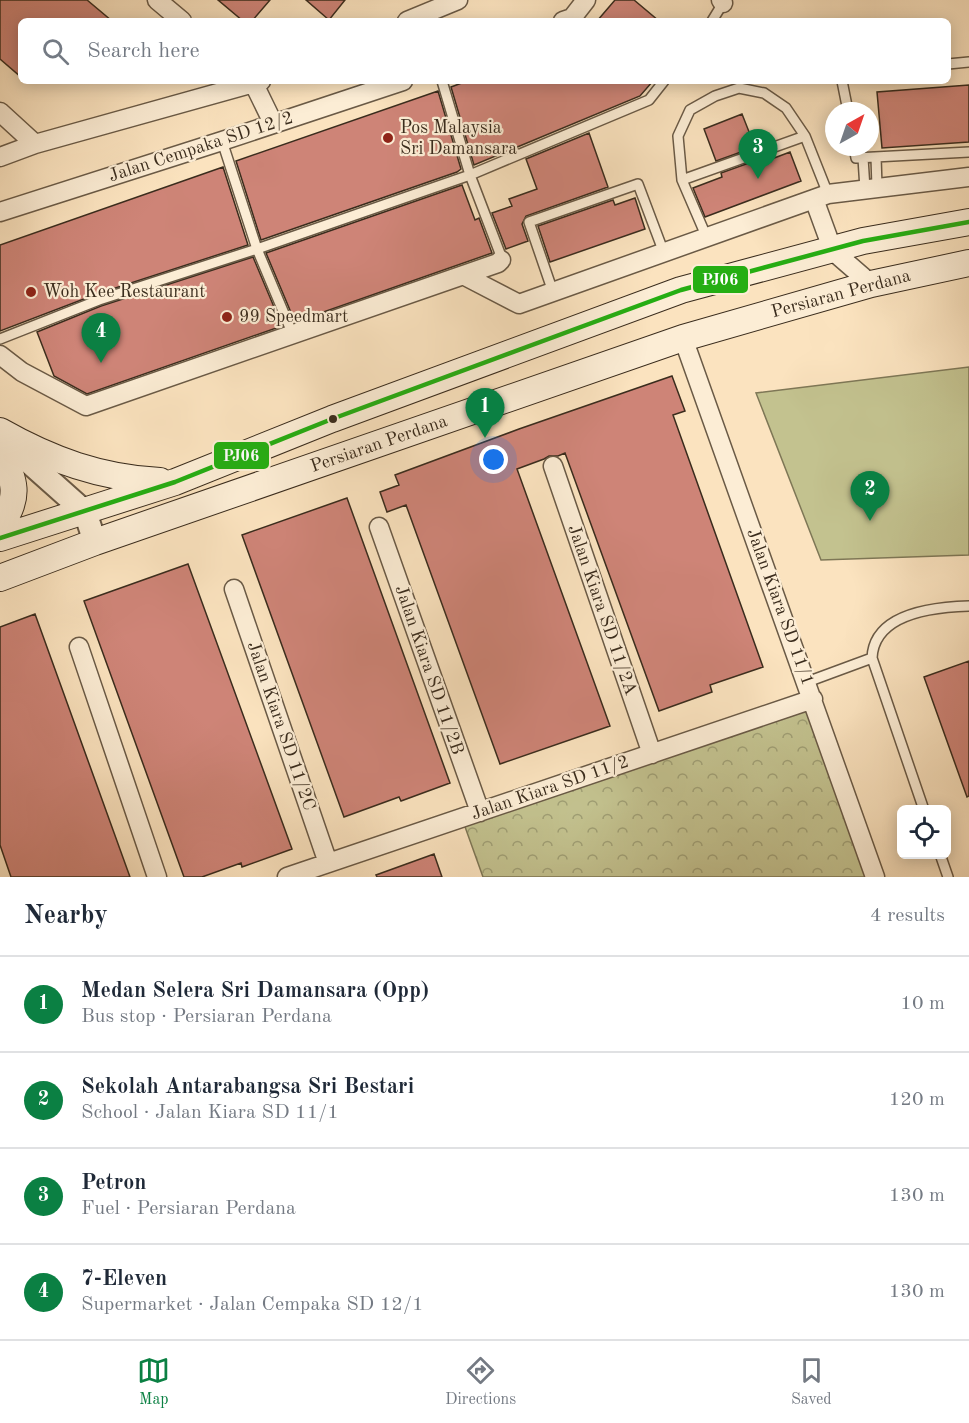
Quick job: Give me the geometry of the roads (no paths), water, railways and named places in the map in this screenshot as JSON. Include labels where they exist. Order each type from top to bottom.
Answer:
[{"type":"main road","name":"Persiaran Perdana","points":[[0,538],[175,482],[332,419],[681,290],[833,251],[863,241],[969,222]]},
{"type":"main road","name":"Persiaran Perdana","points":[[0,578],[95,542],[683,338],[872,284],[969,263]]},
{"type":"main road","points":[[0,431],[66,464],[131,480],[175,482]]},
{"type":"main road","points":[[0,451],[15,486],[11,510],[0,525]]},
{"type":"street","points":[[157,0],[179,18]]},
{"type":"street","points":[[572,18],[586,0]]},
{"type":"street","points":[[413,18],[450,1]]},
{"type":"street","points":[[0,157],[35,144],[251,84]]},
{"type":"street","points":[[259,84],[273,123]]},
{"type":"street","name":"Jalan Cempaka SD 12/2","points":[[0,212],[394,84]]},
{"type":"street","points":[[0,112],[35,144]]},
{"type":"street","points":[[463,275],[519,304],[821,197],[871,188],[969,177]]},
{"type":"street","points":[[821,197],[833,251],[872,284]]},
{"type":"street","points":[[0,355],[22,372],[86,406],[293,336],[501,260]]},
{"type":"street","name":"Jalan Kiara SD 11/1","points":[[683,338],[810,691],[874,877]]},
{"type":"street","points":[[0,436],[84,512],[95,542]]},
{"type":"street","name":"Jalan Kiara SD 11/2A","points":[[553,466],[652,754]]},
{"type":"street","name":"Jalan Kiara SD 11/2B","points":[[379,527],[480,812]]},
{"type":"street","name":"Jalan Kiara SD 11/2C","points":[[234,589],[328,863]]},
{"type":"street","points":[[80,647],[157,877]]},
{"type":"street","name":"Jalan Kiara SD 11/2","points":[[288,877],[652,754],[810,691]]},
{"type":"lane","points":[[714,18],[722,2]]},
{"type":"lane","points":[[951,64],[969,62]]},
{"type":"lane","points":[[443,84],[470,175],[501,260]]},
{"type":"lane","points":[[0,339],[99,300],[257,249],[470,175],[649,100],[662,84]]},
{"type":"lane","points":[[843,84],[846,102]]},
{"type":"lane","points":[[707,238],[682,180],[678,136],[690,110],[714,96],[740,88],[764,93],[786,108],[805,136],[821,197]]},
{"type":"lane","points":[[682,180],[805,136]]},
{"type":"lane","points":[[222,141],[257,249],[293,336]]},
{"type":"lane","points":[[856,156],[856,158],[864,158],[969,152]]},
{"type":"lane","points":[[871,188],[876,157]]},
{"type":"lane","points":[[864,158],[871,188]]},
{"type":"lane","points":[[553,292],[529,222],[638,184],[664,253]]},
{"type":"lane","points":[[922,805],[872,658],[876,638],[882,630],[905,617],[935,609],[969,606]]},
{"type":"lane","points":[[810,691],[872,658]]},
{"type":"lane","points":[[941,859],[948,877]]},
{"type":"place","name":"Pos Malaysia Sri Damansara","points":[[388,138]]},
{"type":"place","name":"Petron","points":[[758,179]]},
{"type":"place","name":"Woh Kee Restaurant","points":[[31,292]]},
{"type":"place","name":"99 Speedmart","points":[[227,317]]},
{"type":"place","name":"7-Eleven","points":[[101,363]]},
{"type":"place","name":"Medan Selera Sri Damansara (Opp)","points":[[485,438]]},
{"type":"place","name":"Sekolah Antarabangsa Sri Bestari","points":[[870,521]]}]
